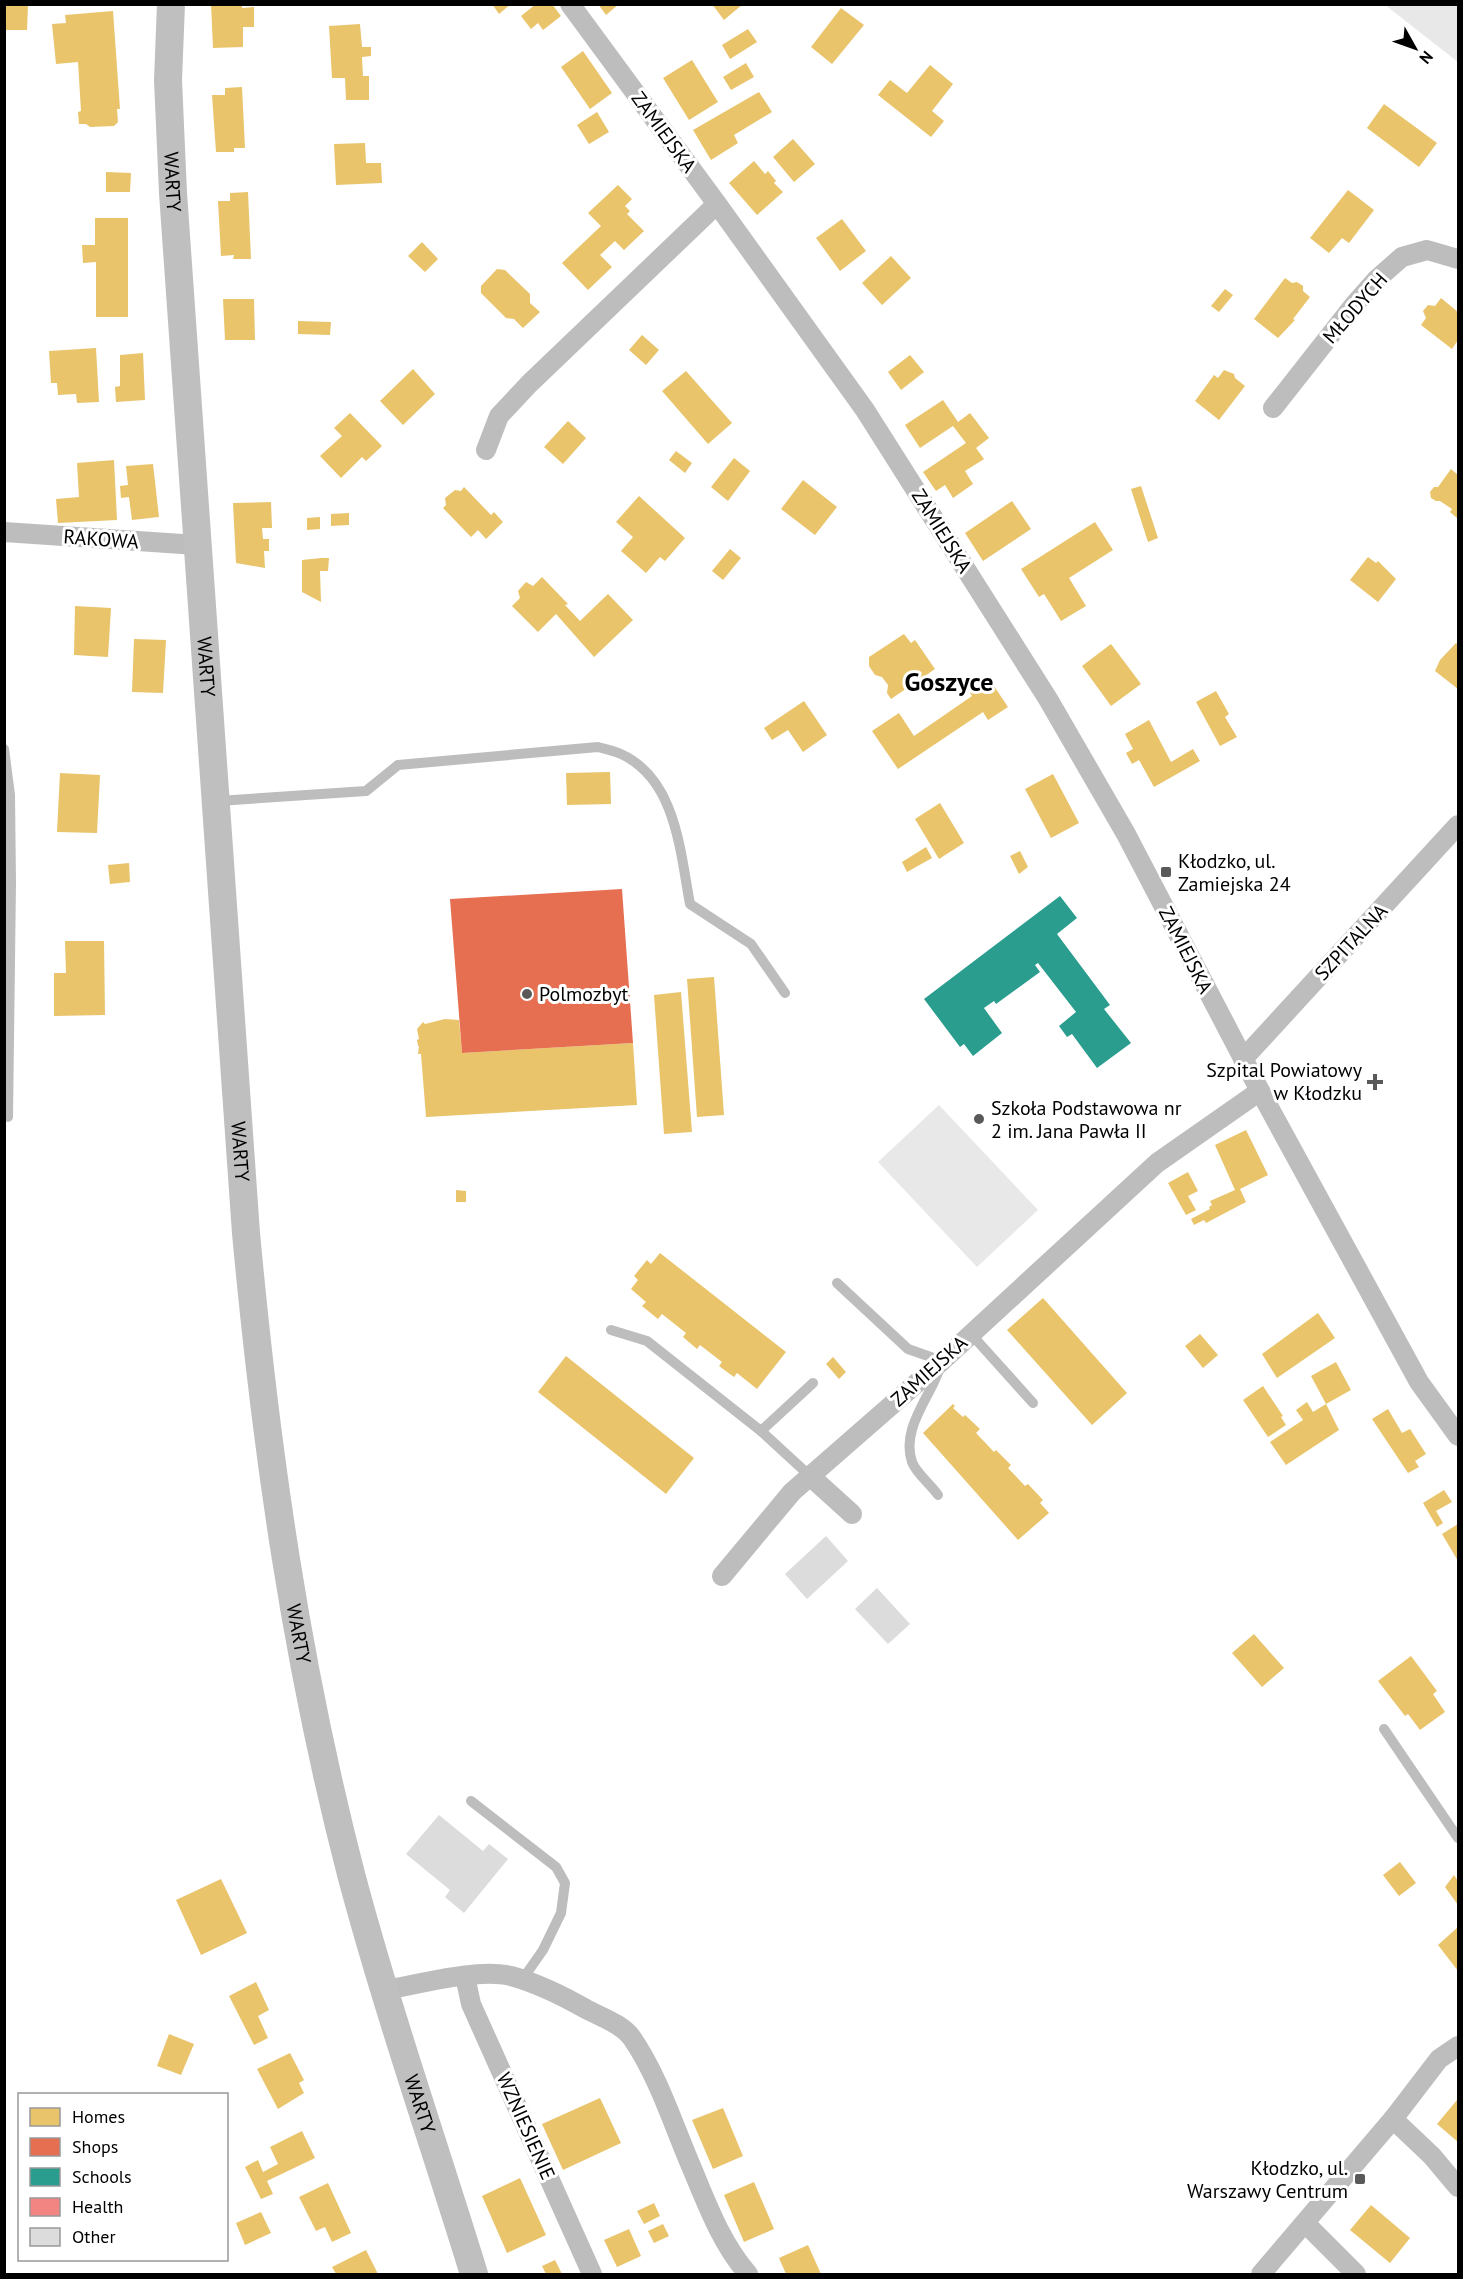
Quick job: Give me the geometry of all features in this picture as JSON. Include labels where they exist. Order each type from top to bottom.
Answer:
[{"type":"main road","name":"WARTY","points":[[171,4],[168,116],[197,545],[246,1233],[261,1387],[273,1480],[295,1617],[326,1770],[352,1875],[385,1990],[474,2274]]},
{"type":"street","name":"ZAMIEJSKA","points":[[570,4],[865,410],[1048,699],[1126,834],[1260,1091],[1419,1382],[1458,1436]]},
{"type":"street","points":[[486,450],[499,416],[529,384],[717,204]]},
{"type":"street","name":"MŁODYCH","points":[[1274,408],[1354,305],[1377,279],[1402,257],[1427,250],[1458,259]]},
{"type":"street","name":"RAKOWA","points":[[4,532],[197,545]]},
{"type":"street","name":"SZPITALNA","points":[[1243,1059],[1458,825]]},
{"type":"street","name":"ZAMIEJSKA","points":[[722,1576],[792,1492],[942,1361],[1157,1163],[1260,1091]]},
{"type":"street","points":[[810,1476],[852,1514]]},
{"type":"street","points":[[385,1990],[465,1976],[492,1974],[510,1976],[571,2000],[612,2021],[630,2035],[648,2064],[718,2232],[748,2274]]},
{"type":"street","name":"WZNIESIENIE","points":[[465,1976],[471,2004],[592,2274]]},
{"type":"street","points":[[1261,2274],[1393,2119],[1439,2059],[1458,2046]]},
{"type":"street","points":[[1393,2119],[1432,2156],[1458,2187]]},
{"type":"street","points":[[1305,2223],[1356,2274]]},
{"type":"lane","points":[[216,801],[366,791],[398,765],[598,747],[621,754],[639,765],[664,795],[678,840],[690,904],[751,944],[785,993]]},
{"type":"lane","points":[[4,748],[10,795],[12,883],[8,1117]]},
{"type":"lane","points":[[837,1283],[908,1349],[942,1361],[938,1376],[917,1416],[909,1440],[913,1463],[938,1495]]},
{"type":"lane","points":[[611,1330],[647,1341],[761,1431],[810,1476]]},
{"type":"lane","points":[[971,1334],[1033,1403]]},
{"type":"lane","points":[[761,1431],[813,1383]]},
{"type":"lane","points":[[1384,1729],[1458,1838]]},
{"type":"lane","points":[[471,1801],[556,1867],[565,1883],[561,1913],[543,1950],[522,1980]]},
{"type":"shaded area","points":[[1385,5],[1458,5],[1458,62],[1389,8]]},
{"type":"shaded area","points":[[939,1105],[1038,1210],[977,1267],[878,1162]]},
{"type":"building: Homes","points":[[4,4],[28,4],[27,30],[4,30]]},
{"type":"building: Homes","points":[[211,4],[242,4],[242,8],[254,7],[254,27],[243,27],[243,47],[213,48]]},
{"type":"building: Homes","points":[[492,4],[511,4],[499,14]]},
{"type":"building: Homes","points":[[536,4],[552,4],[561,16],[543,30],[538,23],[531,29],[521,16]]},
{"type":"building: Homes","points":[[598,4],[619,4],[606,15]]},
{"type":"building: Homes","points":[[712,4],[743,4],[724,20]]},
{"type":"building: Homes","points":[[841,8],[864,25],[832,64],[811,47]]},
{"type":"building: Homes","points":[[113,11],[120,109],[117,109],[118,122],[114,126],[90,127],[86,124],[79,124],[78,112],[81,111],[78,62],[56,64],[52,24],[66,23],[65,15]]},
{"type":"building: Homes","points":[[360,24],[362,47],[371,47],[371,56],[362,57],[363,76],[369,76],[369,100],[346,100],[345,78],[332,78],[329,26]]},
{"type":"building: Homes","points":[[748,29],[757,42],[730,59],[722,45]]},
{"type":"building: Homes","points":[[583,51],[612,93],[590,109],[561,67]]},
{"type":"building: Homes","points":[[692,60],[718,102],[689,120],[663,78]]},
{"type":"building: Homes","points":[[746,63],[754,77],[731,90],[723,77]]},
{"type":"building: Homes","points":[[930,65],[953,84],[932,111],[944,121],[931,137],[878,95],[890,80],[907,93]]},
{"type":"building: Homes","points":[[242,87],[245,148],[234,148],[234,152],[216,152],[212,95],[225,95],[225,88]]},
{"type":"building: Homes","points":[[759,92],[772,112],[734,135],[738,143],[711,160],[693,130]]},
{"type":"building: Homes","points":[[1384,104],[1437,143],[1419,167],[1367,128]]},
{"type":"building: Homes","points":[[597,112],[609,132],[589,144],[577,125]]},
{"type":"building: Homes","points":[[793,139],[815,164],[794,182],[773,157]]},
{"type":"building: Homes","points":[[365,143],[366,163],[381,163],[382,183],[336,185],[334,144]]},
{"type":"building: Homes","points":[[754,161],[765,174],[768,171],[776,181],[774,183],[783,192],[757,215],[729,183]]},
{"type":"building: Homes","points":[[106,172],[131,173],[130,192],[106,192]]},
{"type":"building: Homes","points":[[618,185],[632,199],[625,206],[630,211],[627,214],[644,231],[624,250],[615,241],[600,255],[612,267],[588,290],[562,263],[601,226],[588,213]]},
{"type":"building: Homes","points":[[1348,190],[1374,210],[1349,243],[1342,238],[1329,253],[1310,238]]},
{"type":"building: Homes","points":[[248,192],[251,259],[233,259],[234,255],[221,256],[218,201],[230,201],[230,193]]},
{"type":"building: Homes","points":[[95,218],[128,218],[128,317],[96,317],[96,262],[83,263],[82,245],[95,245]]},
{"type":"building: Homes","points":[[842,219],[866,251],[840,271],[816,238]]},
{"type":"building: Homes","points":[[422,242],[438,259],[425,272],[408,256]]},
{"type":"building: Homes","points":[[891,256],[911,278],[882,305],[862,283]]},
{"type":"building: Homes","points":[[497,269],[505,270],[530,294],[530,303],[540,312],[523,328],[514,319],[506,318],[481,293],[481,286]]},
{"type":"building: Homes","points":[[1285,278],[1303,286],[1303,291],[1310,297],[1293,319],[1295,320],[1278,338],[1254,319]]},
{"type":"building: Homes","points":[[1225,289],[1233,295],[1219,312],[1211,306]]},
{"type":"building: Homes","points":[[1441,298],[1458,312],[1458,340],[1452,349],[1421,325],[1426,318],[1423,311],[1428,305],[1435,306]]},
{"type":"building: Homes","points":[[223,299],[254,299],[255,340],[225,340]]},
{"type":"building: Homes","points":[[298,321],[331,322],[330,335],[298,334]]},
{"type":"building: Homes","points":[[642,335],[659,350],[646,365],[629,350]]},
{"type":"building: Homes","points":[[96,348],[99,402],[77,403],[76,394],[58,395],[57,383],[51,383],[49,351]]},
{"type":"building: Homes","points":[[143,353],[145,400],[116,402],[115,387],[120,386],[120,355]]},
{"type":"building: Homes","points":[[910,355],[924,372],[901,390],[888,372]]},
{"type":"building: Homes","points":[[413,369],[435,394],[403,425],[380,401]]},
{"type":"building: Homes","points":[[1224,370],[1234,374],[1235,378],[1245,386],[1219,420],[1195,401],[1214,375],[1218,378]]},
{"type":"building: Homes","points":[[686,371],[732,423],[708,444],[662,391]]},
{"type":"building: Homes","points":[[943,400],[958,422],[970,413],[989,438],[976,448],[984,459],[965,471],[973,484],[953,498],[945,485],[936,491],[923,472],[966,443],[953,426],[920,448],[905,425]]},
{"type":"building: Homes","points":[[350,413],[382,446],[366,461],[362,457],[341,478],[320,456],[342,436],[334,428]]},
{"type":"building: Homes","points":[[568,421],[586,438],[563,464],[544,447]]},
{"type":"building: Homes","points":[[676,451],[692,463],[685,473],[669,460]]},
{"type":"building: Homes","points":[[734,458],[750,471],[728,501],[711,487]]},
{"type":"building: Homes","points":[[114,460],[117,520],[58,523],[56,499],[79,497],[77,463]]},
{"type":"building: Homes","points":[[153,464],[159,517],[132,520],[129,497],[121,498],[120,486],[128,485],[126,466]]},
{"type":"building: Homes","points":[[1451,469],[1458,475],[1457,518],[1450,512],[1452,509],[1431,498],[1430,492],[1434,487],[1438,487]]},
{"type":"building: Homes","points":[[803,480],[837,507],[815,535],[781,509]]},
{"type":"building: Homes","points":[[1141,486],[1158,538],[1148,542],[1131,489]]},
{"type":"building: Homes","points":[[464,487],[491,515],[494,512],[503,522],[486,539],[478,530],[471,537],[443,508],[446,505],[445,498],[455,490],[461,491]]},
{"type":"building: Homes","points":[[639,496],[685,538],[665,561],[660,557],[646,573],[621,551],[633,537],[616,522]]},
{"type":"building: Homes","points":[[1012,501],[1031,529],[983,561],[965,533]]},
{"type":"building: Homes","points":[[271,502],[272,528],[262,528],[263,539],[269,539],[269,551],[264,551],[265,568],[236,563],[233,503]]},
{"type":"building: Homes","points":[[349,513],[349,525],[331,526],[331,514]]},
{"type":"building: Homes","points":[[320,517],[320,529],[307,530],[307,518]]},
{"type":"building: Homes","points":[[1095,522],[1113,550],[1069,578],[1086,606],[1061,621],[1044,594],[1039,597],[1021,569]]},
{"type":"building: Homes","points":[[730,549],[741,558],[723,580],[712,571]]},
{"type":"building: Homes","points":[[1368,557],[1376,563],[1378,561],[1396,579],[1378,602],[1350,580]]},
{"type":"building: Homes","points":[[329,558],[328,571],[320,571],[321,602],[302,592],[302,560]]},
{"type":"building: Homes","points":[[542,577],[568,604],[565,605],[580,621],[608,594],[633,620],[594,657],[556,614],[538,632],[512,606],[520,598],[518,591],[526,582],[533,586]]},
{"type":"building: Homes","points":[[75,606],[111,608],[108,657],[74,655]]},
{"type":"building: Homes","points":[[904,634],[911,643],[915,640],[935,669],[891,699],[887,693],[888,685],[882,677],[875,675],[869,666],[869,657]]},
{"type":"building: Homes","points":[[134,639],[166,640],[163,693],[132,692]]},
{"type":"building: Homes","points":[[1456,643],[1458,645],[1458,689],[1435,671],[1440,660]]},
{"type":"building: Homes","points":[[1111,644],[1141,684],[1111,706],[1082,666]]},
{"type":"building: Homes","points":[[990,680],[1008,707],[988,720],[983,712],[898,769],[872,731],[899,713],[914,736],[972,696],[970,693]]},
{"type":"building: Homes","points":[[1216,691],[1229,714],[1225,717],[1237,737],[1220,746],[1196,702]]},
{"type":"building: Homes","points":[[804,701],[827,735],[803,752],[788,730],[772,740],[764,728]]},
{"type":"building: Homes","points":[[1149,720],[1171,762],[1193,749],[1200,761],[1154,787],[1139,760],[1132,764],[1126,753],[1133,749],[1125,734]]},
{"type":"building: Homes","points":[[610,772],[611,804],[567,805],[566,773]]},
{"type":"building: Homes","points":[[60,773],[100,775],[97,833],[57,832]]},
{"type":"building: Homes","points":[[1053,774],[1079,823],[1051,838],[1025,789]]},
{"type":"building: Homes","points":[[940,803],[964,843],[939,859],[915,819]]},
{"type":"building: Homes","points":[[926,847],[932,858],[907,872],[902,862]]},
{"type":"building: Homes","points":[[1020,851],[1028,867],[1019,874],[1010,856]]},
{"type":"building: Homes","points":[[129,863],[130,882],[110,884],[108,865]]},
{"type":"building: Homes","points":[[65,941],[104,941],[105,1015],[54,1016],[54,973],[66,973]]},
{"type":"building: Homes","points":[[714,977],[724,1115],[697,1117],[687,979]]},
{"type":"building: Homes","points":[[681,992],[692,1132],[664,1134],[654,995]]},
{"type":"building: Homes","points":[[445,1019],[459,1020],[462,1053],[633,1043],[637,1105],[426,1117],[417,1029],[423,1022],[425,1024]]},
{"type":"building: Homes","points":[[1246,1130],[1268,1175],[1240,1189],[1246,1202],[1206,1223],[1204,1220],[1194,1225],[1191,1219],[1210,1209],[1212,1205],[1210,1201],[1235,1190],[1215,1145]]},
{"type":"building: Homes","points":[[1188,1172],[1198,1191],[1188,1196],[1196,1210],[1186,1215],[1168,1183]]},
{"type":"building: Homes","points":[[456,1190],[466,1191],[466,1202],[456,1202]]},
{"type":"building: Homes","points":[[660,1253],[786,1352],[757,1389],[737,1373],[734,1377],[719,1366],[722,1362],[700,1345],[697,1349],[683,1337],[686,1333],[662,1314],[658,1319],[642,1306],[646,1302],[631,1289],[638,1280],[634,1276],[647,1260],[651,1264]]},
{"type":"building: Homes","points":[[1043,1298],[1127,1393],[1092,1425],[1007,1330]]},
{"type":"building: Homes","points":[[1318,1313],[1335,1338],[1277,1378],[1262,1354]]},
{"type":"building: Homes","points":[[1200,1334],[1218,1355],[1203,1368],[1185,1346]]},
{"type":"building: Homes","points":[[566,1356],[694,1458],[666,1494],[538,1392]]},
{"type":"building: Homes","points":[[833,1357],[846,1372],[839,1379],[826,1364]]},
{"type":"building: Homes","points":[[1336,1362],[1351,1390],[1326,1404],[1311,1376]]},
{"type":"building: Homes","points":[[1263,1386],[1283,1416],[1281,1417],[1286,1425],[1268,1437],[1243,1400]]},
{"type":"building: Homes","points":[[1307,1402],[1313,1412],[1326,1404],[1339,1430],[1286,1465],[1270,1442],[1303,1420],[1296,1410]]},
{"type":"building: Homes","points":[[953,1404],[955,1406],[953,1408],[963,1417],[965,1415],[980,1429],[976,1433],[994,1452],[996,1450],[1011,1465],[1008,1468],[1025,1486],[1028,1484],[1043,1500],[1040,1503],[1049,1513],[1018,1540],[923,1433]]},
{"type":"building: Homes","points":[[1388,1409],[1402,1433],[1410,1429],[1426,1454],[1415,1461],[1419,1467],[1408,1473],[1372,1419]]},
{"type":"building: Homes","points":[[1444,1490],[1452,1502],[1436,1511],[1443,1523],[1437,1527],[1423,1503]]},
{"type":"building: Homes","points":[[1458,1524],[1458,1561],[1442,1534]]},
{"type":"building: Homes","points":[[1254,1634],[1284,1668],[1262,1687],[1232,1653]]},
{"type":"building: Homes","points":[[1411,1656],[1437,1691],[1433,1694],[1445,1712],[1420,1730],[1408,1714],[1405,1716],[1378,1681]]},
{"type":"building: Homes","points":[[1400,1862],[1416,1883],[1399,1896],[1383,1875]]},
{"type":"building: Homes","points":[[1454,1875],[1458,1881],[1458,1905],[1445,1887]]},
{"type":"building: Homes","points":[[221,1879],[247,1933],[201,1955],[176,1900]]},
{"type":"building: Homes","points":[[1458,1927],[1458,1971],[1438,1945]]},
{"type":"building: Homes","points":[[256,1982],[269,2010],[258,2016],[268,2038],[254,2045],[229,1996]]},
{"type":"building: Homes","points":[[169,2034],[194,2044],[181,2075],[157,2066]]},
{"type":"building: Homes","points":[[290,2053],[304,2080],[299,2083],[304,2093],[278,2109],[257,2069]]},
{"type":"building: Homes","points":[[600,2098],[621,2143],[563,2170],[542,2124]]},
{"type":"building: Homes","points":[[1458,2101],[1458,2142],[1437,2124]]},
{"type":"building: Homes","points":[[723,2108],[743,2156],[713,2169],[692,2120]]},
{"type":"building: Homes","points":[[302,2131],[315,2158],[267,2181],[273,2194],[261,2199],[245,2167],[258,2160],[263,2172],[278,2164],[270,2147]]},
{"type":"building: Homes","points":[[520,2178],[546,2235],[507,2253],[482,2196]]},
{"type":"building: Homes","points":[[754,2182],[774,2229],[744,2242],[724,2195]]},
{"type":"building: Homes","points":[[328,2183],[351,2233],[332,2242],[325,2227],[316,2231],[299,2197]]},
{"type":"building: Homes","points":[[654,2203],[660,2216],[644,2224],[637,2211]]},
{"type":"building: Homes","points":[[1371,2205],[1410,2238],[1390,2263],[1350,2230]]},
{"type":"building: Homes","points":[[261,2212],[271,2233],[245,2245],[236,2223]]},
{"type":"building: Homes","points":[[663,2224],[669,2236],[654,2243],[648,2231]]},
{"type":"building: Homes","points":[[629,2229],[641,2256],[617,2267],[604,2240]]},
{"type":"building: Homes","points":[[808,2245],[821,2274],[786,2274],[779,2258]]},
{"type":"building: Homes","points":[[366,2250],[378,2274],[336,2274],[332,2267]]},
{"type":"building: Homes","points":[[555,2260],[562,2274],[546,2274],[542,2266]]},
{"type":"building: Shops","points":[[622,889],[633,1043],[462,1053],[450,899]]},
{"type":"building: Schools","points":[[1060,896],[1077,918],[1057,934],[1110,1005],[1104,1009],[1131,1043],[1097,1068],[1072,1034],[1067,1037],[1059,1026],[1076,1012],[1038,963],[1035,965],[1040,972],[996,1004],[994,1001],[984,1008],[1002,1033],[973,1056],[964,1044],[960,1047],[924,999]]},
{"type":"building: Health","points":[[1306,1086],[1310,1093],[1298,1101],[1293,1093]]},
{"type":"building: Other","points":[[826,1536],[848,1561],[807,1599],[785,1574]]},
{"type":"building: Other","points":[[877,1588],[910,1624],[888,1644],[855,1609]]},
{"type":"building: Other","points":[[439,1815],[483,1851],[489,1844],[508,1859],[464,1913],[445,1897],[450,1890],[406,1854]]},
{"type":"place","name":"Kłodzko, ul. Zamiejska 24","points":[[1166,872]]},
{"type":"place","name":"Polmozbyt","points":[[527,994]]},
{"type":"place","name":"Szpital Powiatowy w Kłodzku","points":[[1375,1082]]},
{"type":"place","name":"Szkoła Podstawowa nr 2 im. Jana Pawła II","points":[[979,1119]]},
{"type":"place","name":"Kłodzko, ul. Warszawy Centrum","points":[[1360,2179]]},
{"type":"district","name":"Goszyce","points":[[949,682]]}]
